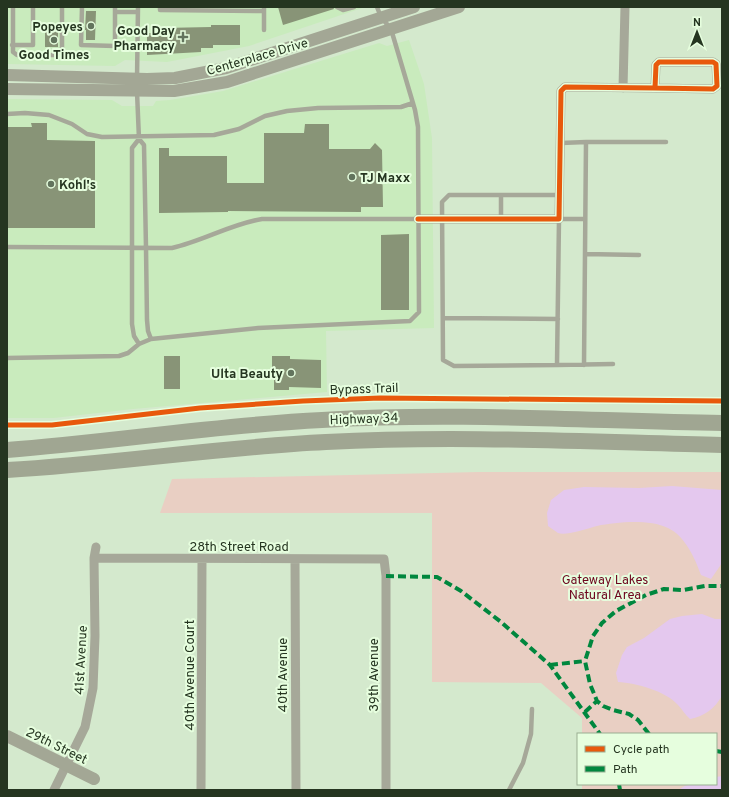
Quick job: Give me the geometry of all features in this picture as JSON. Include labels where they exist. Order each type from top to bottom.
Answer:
[{"type":"highway","name":"Highway 34","points":[[7,450],[68,445],[228,427],[322,420],[414,417],[722,423]]},
{"type":"highway","points":[[160,435],[162,456]]},
{"type":"highway","name":"Highway 34","points":[[7,470],[67,466],[248,446],[398,439],[722,445]]},
{"type":"street","name":"Centerplace Drive","points":[[7,75],[137,79],[175,78],[226,68],[379,12],[414,7]]},
{"type":"street","name":"Centerplace Drive","points":[[7,89],[174,91],[228,82],[460,7]]},
{"type":"street","points":[[623,88],[625,7]]},
{"type":"street","points":[[418,219],[559,219],[561,91],[565,87],[714,89],[717,86],[716,64],[713,62],[659,62],[656,65],[655,88]]},
{"type":"street","name":"41st Avenue","points":[[54,790],[85,727],[93,688],[95,636],[94,558],[96,547]]},
{"type":"street","name":"28th Street Road","points":[[94,558],[384,560]]},
{"type":"street","name":"40th Avenue Court","points":[[202,559],[202,790]]},
{"type":"street","name":"40th Avenue","points":[[295,559],[296,790]]},
{"type":"street","name":"39th Avenue","points":[[384,560],[386,576],[386,790]]},
{"type":"street","name":"29th Street","points":[[7,736],[94,779]]},
{"type":"lane","points":[[13,7],[12,52],[17,55],[55,55],[62,50],[62,7]]},
{"type":"lane","points":[[12,45],[33,45],[33,7]]},
{"type":"lane","points":[[82,7],[81,45],[115,46],[115,9],[138,10],[138,137],[132,148],[132,324],[134,336],[139,344]]},
{"type":"lane","points":[[81,38],[84,33],[85,7]]},
{"type":"lane","points":[[160,7],[160,10],[264,9],[264,30]]},
{"type":"lane","points":[[337,7],[343,10],[354,7]]},
{"type":"lane","points":[[7,358],[119,356],[128,353],[139,344],[151,339],[258,328],[410,322],[419,312],[418,127],[413,103],[391,29],[379,12]]},
{"type":"lane","points":[[7,114],[25,113],[49,115],[72,124],[87,134],[102,137],[214,135],[240,129],[265,116],[287,111],[318,108],[400,107],[413,103]]},
{"type":"lane","points":[[138,137],[144,145],[147,320],[148,331],[151,339]]},
{"type":"lane","points":[[584,365],[586,142]]},
{"type":"lane","points":[[561,143],[666,142]]},
{"type":"lane","points":[[559,195],[449,195],[442,202],[444,318],[443,360],[454,366],[614,364]]},
{"type":"lane","points":[[501,195],[501,219]]},
{"type":"lane","points":[[7,247],[172,248],[246,222],[262,219],[418,219]]},
{"type":"lane","points":[[558,365],[559,219],[585,219]]},
{"type":"lane","points":[[585,254],[639,255]]},
{"type":"lane","points":[[444,318],[558,319]]},
{"type":"lane","points":[[509,790],[523,763],[531,734],[532,709]]},
{"type":"shaded area","points":[[7,7],[365,7],[249,46],[167,62],[125,60],[115,66],[7,64]]},
{"type":"shaded area","points":[[409,40],[424,84],[432,138],[434,328],[326,331],[327,392],[133,409],[54,418],[7,418],[7,99],[112,100],[122,106],[153,106],[156,101],[223,91],[379,43],[387,46]]},
{"type":"shaded area","points":[[672,486],[722,490],[722,563],[711,579],[701,575],[689,548],[679,536],[668,528],[660,525],[642,522],[614,523],[562,534],[548,526],[547,513],[551,500],[564,490],[584,487],[639,488]]},
{"type":"shaded area","points":[[702,614],[715,619],[722,619],[722,696],[716,705],[709,711],[690,719],[673,700],[666,696],[642,686],[618,682],[616,673],[622,655],[627,647],[644,638],[670,619]]},
{"type":"shaded area","points":[[722,776],[722,790],[679,790],[687,785],[717,785],[717,777]]},
{"type":"green space","name":"Gateway Lakes Natural Area","points":[[479,472],[722,472],[722,790],[582,790],[582,785],[717,785],[717,733],[582,733],[582,718],[541,683],[432,682],[432,513],[160,513],[172,479]]},
{"type":"building","points":[[278,7],[333,7],[334,9],[283,25]]},
{"type":"building","name":"Popeyes","points":[[86,11],[96,11],[95,40],[86,40]]},
{"type":"building","points":[[211,25],[240,25],[240,45],[213,45],[213,48],[201,48],[201,52],[147,55],[147,33],[163,33],[163,28],[211,27]]},
{"type":"building","points":[[47,26],[58,26],[58,47],[45,47],[45,31],[47,31]]},
{"type":"building","name":"Kohl's","points":[[31,123],[47,123],[47,140],[95,141],[95,228],[7,228],[7,127],[32,127]]},
{"type":"building","points":[[305,124],[329,124],[329,149],[370,149],[375,143],[382,150],[383,207],[361,207],[361,212],[228,211],[159,213],[159,148],[169,148],[169,156],[227,156],[227,183],[264,183],[264,133],[304,133]]},
{"type":"building","points":[[409,234],[409,310],[381,310],[381,235]]},
{"type":"building","points":[[164,356],[180,356],[180,389],[164,389]]},
{"type":"building","points":[[272,356],[290,356],[290,359],[321,360],[321,388],[289,387],[289,390],[274,390]]},
{"type":"marked path","points":[[386,576],[437,577],[461,591],[501,622],[550,665],[599,733]]},
{"type":"marked path","points":[[648,733],[638,720],[629,714],[603,706],[597,701],[590,684],[585,661],[593,636],[602,623],[616,611],[646,595],[664,589],[683,590],[705,586],[722,586]]},
{"type":"marked path","points":[[550,665],[585,661]]},
{"type":"marked path","points":[[585,712],[597,701]]},
{"type":"marked path","points":[[717,751],[722,752]]},
{"type":"marked path","points":[[619,785],[620,790]]},
{"type":"cycle path","points":[[418,219],[559,219],[561,91],[565,87],[655,88],[656,65],[659,62],[713,62],[716,64],[717,86],[713,89],[655,88]]},
{"type":"cycle path","name":"Bypass Trail","points":[[7,425],[52,425],[200,408],[303,401],[380,398],[722,401]]},
{"type":"place","name":"Popeyes","points":[[91,26]]},
{"type":"place","name":"Good Day Pharmacy","points":[[183,37]]},
{"type":"place","name":"Good Times","points":[[54,40]]},
{"type":"place","name":"TJ Maxx","points":[[352,177]]},
{"type":"place","name":"Kohl's","points":[[51,184]]},
{"type":"place","name":"Ulta Beauty","points":[[291,373]]}]
